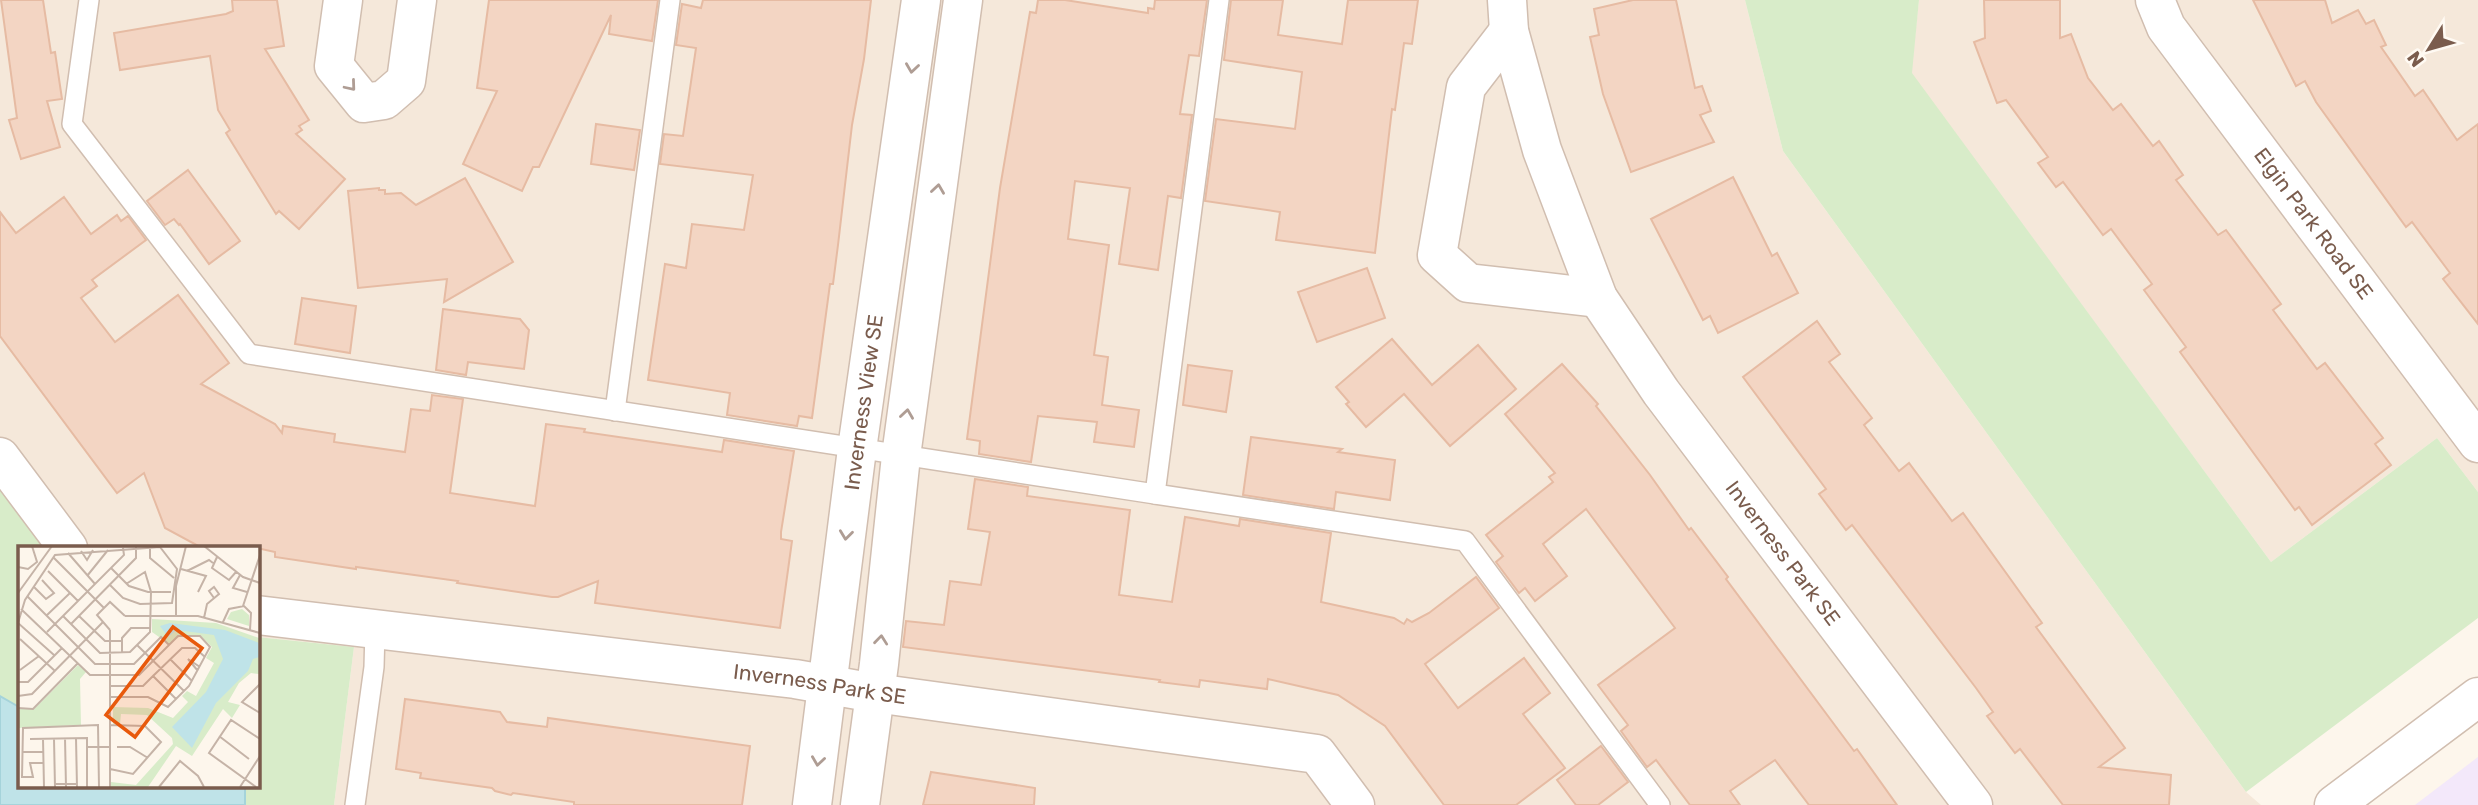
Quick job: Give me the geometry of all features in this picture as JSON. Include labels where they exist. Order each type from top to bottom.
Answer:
[{"type":"street","points":[[342,0],[334,66],[364,103],[384,100],[406,81],[417,0]]},
{"type":"street","name":"Inverness View SE","points":[[812,805],[857,449],[921,0]]},
{"type":"street","name":"Inverness View SE","points":[[860,805],[901,456],[963,0]]},
{"type":"street","name":"Elgin Park Road SE","points":[[2155,0],[2166,27],[2478,443]]},
{"type":"street","name":"Inverness Park SE","points":[[1508,15],[1466,86],[1437,255],[1468,283],[1598,298]]},
{"type":"street","name":"Inverness Park SE","points":[[1508,15],[1542,150],[1598,298],[1661,392],[1973,805]]},
{"type":"street","points":[[0,457],[67,546]]},
{"type":"street","name":"Inverness Park SE","points":[[259,615],[827,683],[875,693],[1317,754],[1355,805]]},
{"type":"street","points":[[2334,805],[2478,697]]},
{"type":"lane","points":[[89,0],[72,124],[249,354],[1465,541],[1660,805]]},
{"type":"lane","points":[[615,411],[670,0]]},
{"type":"lane","points":[[1155,494],[1219,0]]},
{"type":"lane","points":[[355,805],[374,667],[374,630]]},
{"type":"shaded area","points":[[0,0],[1745,0],[1783,151],[2246,792],[2261,805],[334,805],[354,647],[259,637],[259,546],[48,546],[0,475]]},
{"type":"shaded area","points":[[1919,0],[2478,0],[2478,492],[2437,438],[2271,562],[1911,73]]},
{"type":"shaded area","points":[[2478,757],[2478,805],[2415,805]]},
{"type":"green space","points":[[1745,0],[1919,0],[1912,73],[2271,562],[2437,438],[2478,492],[2478,618],[2246,792],[1783,151]]},
{"type":"green space","points":[[0,475],[48,546],[18,546],[18,788],[259,788],[259,637],[354,647],[334,805],[0,805]]},
{"type":"water","points":[[0,696],[18,706],[18,788],[245,788],[245,805],[0,805]]},
{"type":"building","points":[[1,0],[43,0],[51,53],[55,52],[62,99],[47,101],[60,147],[21,159],[9,120],[17,118]]},
{"type":"building","points":[[232,0],[277,0],[284,46],[265,49],[309,120],[299,126],[302,130],[296,134],[345,179],[299,229],[279,211],[276,214],[226,133],[230,130],[218,110],[210,56],[120,70],[114,33],[226,14],[233,11]]},
{"type":"building","points":[[489,0],[658,0],[652,41],[609,34],[611,15],[539,167],[533,167],[522,191],[463,164],[497,91],[477,88]]},
{"type":"building","points":[[703,0],[871,0],[812,418],[799,416],[797,426],[727,415],[730,393],[648,380],[665,264],[686,268],[692,224],[744,230],[753,175],[660,164],[664,134],[683,136],[696,48],[676,45],[682,4],[701,8]]},
{"type":"building","points":[[1038,0],[1065,0],[1148,13],[1148,8],[1154,9],[1155,0],[1207,0],[1199,56],[1189,55],[1180,114],[1192,115],[1181,198],[1168,196],[1158,270],[1119,264],[1130,188],[1075,181],[1068,239],[1109,245],[1094,355],[1108,357],[1102,405],[1139,410],[1134,447],[1094,442],[1097,422],[1038,416],[1031,462],[979,454],[980,441],[967,439],[1000,188],[1030,12],[1036,13]]},
{"type":"building","points":[[1231,0],[1283,0],[1278,35],[1342,44],[1348,0],[1418,0],[1412,44],[1404,43],[1395,110],[1392,109],[1375,253],[1276,240],[1280,212],[1205,201],[1216,119],[1295,129],[1302,72],[1224,60]]},
{"type":"building","points":[[1633,0],[1676,0],[1695,88],[1702,86],[1711,111],[1700,115],[1714,142],[1631,172],[1603,94],[1590,37],[1599,35],[1594,9]]},
{"type":"building","points":[[1984,0],[2060,0],[2060,38],[2071,34],[2088,78],[2113,110],[2121,104],[2153,146],[2159,141],[2183,175],[2176,180],[2218,235],[2226,230],[2281,304],[2273,310],[2317,369],[2325,363],[2383,438],[2375,444],[2391,465],[2312,525],[2299,507],[2295,510],[2180,352],[2186,347],[2144,290],[2152,284],[2111,229],[2103,235],[2063,182],[2056,187],[2038,163],[2048,157],[2006,100],[1997,103],[1974,42],[1985,38]]},
{"type":"building","points":[[2253,0],[2325,0],[2332,23],[2358,10],[2366,24],[2374,20],[2386,45],[2381,47],[2415,96],[2423,90],[2457,140],[2478,124],[2478,324],[2443,279],[2450,273],[2412,222],[2406,227],[2316,102],[2305,81],[2296,86]]},
{"type":"building","points":[[596,124],[640,130],[634,170],[591,164]]},
{"type":"building","points":[[188,170],[240,241],[209,264],[180,224],[174,219],[165,225],[147,201]]},
{"type":"building","points":[[1733,177],[1772,256],[1777,253],[1798,293],[1718,333],[1710,316],[1703,320],[1651,219]]},
{"type":"building","points":[[465,178],[513,262],[444,302],[447,279],[358,288],[348,191],[379,188],[385,190],[385,194],[401,193],[416,205]]},
{"type":"building","points":[[64,197],[91,234],[117,215],[121,221],[128,216],[146,240],[92,280],[97,286],[81,298],[115,342],[178,295],[229,363],[201,384],[275,424],[282,433],[283,426],[335,434],[334,442],[405,452],[411,409],[430,411],[432,395],[463,399],[450,493],[535,506],[546,424],[722,452],[724,440],[794,451],[781,532],[781,539],[792,541],[780,628],[595,603],[598,581],[552,597],[457,583],[458,581],[275,557],[275,552],[259,548],[259,546],[198,546],[165,528],[144,473],[117,493],[0,336],[0,212],[16,233]]},
{"type":"building","points":[[1367,268],[1385,318],[1317,342],[1298,292]]},
{"type":"building","points":[[302,298],[356,306],[350,353],[295,344]]},
{"type":"building","points":[[443,309],[520,319],[529,330],[524,369],[468,362],[466,375],[436,370]]},
{"type":"building","points":[[1817,321],[1840,354],[1829,362],[1872,418],[1864,425],[1899,471],[1909,463],[1952,521],[1963,513],[2042,623],[2036,627],[2125,748],[2099,767],[2171,775],[2169,805],[2063,805],[2020,749],[2015,753],[1987,716],[1993,712],[1852,525],[1846,530],[1819,494],[1826,489],[1743,377]]},
{"type":"building","points":[[1392,339],[1432,385],[1478,345],[1516,389],[1450,446],[1404,394],[1366,427],[1346,404],[1349,402],[1336,387]]},
{"type":"building","points":[[1562,364],[1598,404],[1596,406],[1689,530],[1691,528],[1728,577],[1726,579],[1897,805],[1809,805],[1775,760],[1730,791],[1740,805],[1690,805],[1656,760],[1647,767],[1621,731],[1628,725],[1598,685],[1675,628],[1586,509],[1543,544],[1567,576],[1535,601],[1525,588],[1519,593],[1496,562],[1503,556],[1486,535],[1553,482],[1549,477],[1555,473],[1505,414]]},
{"type":"building","points":[[1188,365],[1232,371],[1226,412],[1183,405]]},
{"type":"building","points":[[1251,437],[1342,449],[1338,452],[1395,460],[1390,500],[1336,492],[1334,509],[1243,495]]},
{"type":"building","points":[[975,479],[1028,487],[1027,496],[1130,510],[1119,595],[1172,602],[1185,517],[1239,526],[1240,519],[1331,533],[1321,602],[1394,618],[1404,624],[1407,619],[1412,622],[1429,613],[1476,577],[1499,608],[1425,664],[1458,708],[1524,658],[1550,693],[1523,714],[1565,768],[1516,805],[1444,805],[1385,726],[1338,695],[1268,679],[1267,689],[1200,680],[1199,687],[903,647],[906,621],[944,625],[950,581],[981,585],[990,532],[968,529]]},
{"type":"building","points":[[405,699],[500,712],[507,722],[547,727],[548,718],[750,746],[742,805],[574,805],[574,802],[513,793],[511,795],[492,788],[420,778],[421,773],[396,769]]},
{"type":"building","points":[[1601,746],[1628,782],[1598,805],[1576,805],[1557,780]]},
{"type":"building","points":[[931,772],[1035,788],[1034,805],[923,805]]}]
